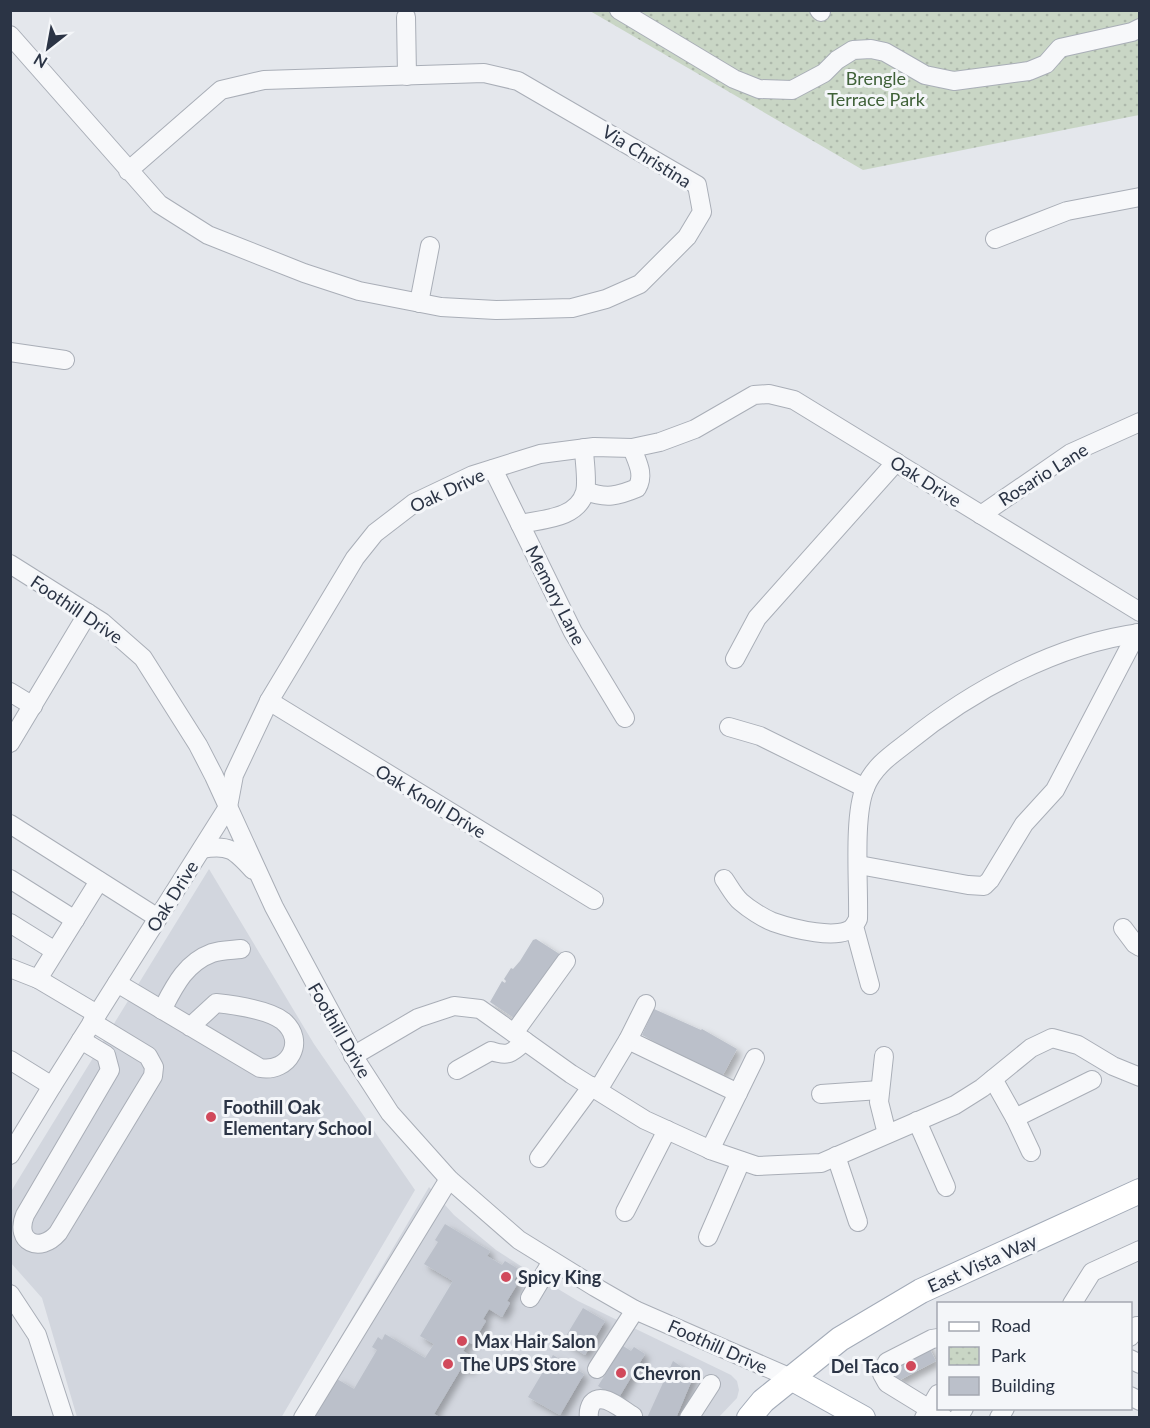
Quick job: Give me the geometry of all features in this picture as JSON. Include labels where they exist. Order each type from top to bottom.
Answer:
[{"type":"main road","name":"East Vista Way","points":[[749,1418],[763,1401],[840,1340],[921,1291],[1140,1191]]},
{"type":"main road","points":[[791,1378],[863,1418]]},
{"type":"street","points":[[619,10],[734,79],[759,89],[784,81],[792,90],[824,73],[837,60],[854,50],[872,49],[885,52],[925,75],[954,81],[1029,71],[1046,64],[1060,48],[1132,32],[1140,28]]},
{"type":"street","points":[[406,16],[407,76]]},
{"type":"street","name":"Via Christina","points":[[10,35],[128,171],[159,204],[208,235],[304,273],[359,291],[419,303],[485,310],[572,308],[606,299],[640,284],[687,237],[702,212],[697,185],[518,81],[484,73],[264,80],[221,90],[128,171]]},
{"type":"street","points":[[994,239],[1067,210],[1140,197]]},
{"type":"street","points":[[419,303],[430,246]]},
{"type":"street","points":[[10,352],[65,360]]},
{"type":"street","name":"Oak Drive","points":[[10,1155],[228,807],[234,775],[269,701],[355,558],[375,533],[414,503],[473,475],[540,454],[584,448],[632,448],[660,442],[686,432],[754,396],[769,394],[794,400],[1140,612]]},
{"type":"street","name":"Rosario Lane","points":[[981,515],[1071,453],[1140,422]]},
{"type":"street","points":[[520,524],[570,513],[586,491],[584,448]]},
{"type":"street","points":[[586,491],[595,495],[615,497],[637,488],[641,481],[641,472],[632,448]]},
{"type":"street","points":[[735,659],[757,618],[896,462]]},
{"type":"street","name":"Memory Lane","points":[[493,469],[573,632],[625,718]]},
{"type":"street","name":"Foothill Drive","points":[[10,564],[88,613],[127,642],[143,658],[198,745],[274,907],[353,1056],[390,1113],[449,1179],[519,1240],[635,1310],[791,1378]]},
{"type":"street","points":[[10,743],[88,613]]},
{"type":"street","points":[[724,879],[739,901],[771,921],[799,929],[838,934],[852,929],[858,919],[859,816],[865,788],[880,764],[928,726],[995,683],[1063,653],[1105,639],[1138,633]]},
{"type":"street","points":[[859,865],[984,886],[1024,824],[1055,790],[1138,633]]},
{"type":"street","points":[[10,692],[33,706]]},
{"type":"street","name":"Oak Knoll Drive","points":[[269,701],[594,900]]},
{"type":"street","points":[[729,727],[760,736],[865,788]]},
{"type":"street","points":[[10,824],[158,918]]},
{"type":"street","points":[[202,849],[218,846],[237,852],[264,883]]},
{"type":"street","points":[[10,879],[75,920]]},
{"type":"street","points":[[38,979],[99,881]]},
{"type":"street","points":[[10,923],[55,951]]},
{"type":"street","points":[[854,926],[870,985]]},
{"type":"street","points":[[1123,928],[1135,944],[1140,946]]},
{"type":"street","points":[[162,1010],[186,970],[196,962],[213,952],[241,949]]},
{"type":"street","points":[[457,1070],[491,1051],[502,1055],[512,1053],[566,961]]},
{"type":"street","points":[[10,968],[38,979],[95,1018],[148,1056],[154,1067],[153,1076],[58,1233],[51,1241],[36,1245],[28,1241],[23,1233],[22,1224],[25,1215],[110,1070],[106,1055],[81,1040]]},
{"type":"street","points":[[117,983],[190,1027],[260,1068],[271,1070],[282,1065],[290,1058],[294,1048],[292,1034],[283,1021],[264,1013],[232,1005],[216,1003],[190,1027]]},
{"type":"street","points":[[539,1158],[595,1088],[628,1040],[646,1004]]},
{"type":"street","points":[[353,1056],[418,1018],[454,1006],[480,1009],[645,1120],[710,1150],[757,1166],[821,1163],[955,1105],[993,1079],[1031,1048],[1052,1038],[1078,1045],[1140,1077]]},
{"type":"street","points":[[628,1040],[738,1093]]},
{"type":"street","points":[[884,1056],[879,1102],[887,1134]]},
{"type":"street","points":[[710,1150],[755,1058]]},
{"type":"street","points":[[10,1060],[52,1086]]},
{"type":"street","points":[[993,1079],[1031,1152]]},
{"type":"street","points":[[1015,1118],[1092,1080]]},
{"type":"street","points":[[820,1094],[880,1090]]},
{"type":"street","points":[[916,1121],[946,1187]]},
{"type":"street","points":[[625,1212],[667,1130]]},
{"type":"street","points":[[836,1156],[858,1222]]},
{"type":"street","points":[[708,1237],[741,1161]]},
{"type":"street","points":[[303,1418],[449,1179]]},
{"type":"street","points":[[1073,1302],[1092,1272],[1140,1250]]},
{"type":"street","points":[[530,1298],[552,1261]]},
{"type":"street","points":[[10,1294],[37,1335],[64,1418]]},
{"type":"street","points":[[597,1369],[635,1310]]},
{"type":"street","points":[[934,1410],[888,1383],[882,1374],[887,1362],[937,1338]]},
{"type":"street","points":[[689,1418],[711,1384]]},
{"type":"street","points":[[589,1418],[590,1407],[600,1398],[606,1399],[633,1416]]},
{"type":"shaded area","name":"Foothill Oak Elementary School","points":[[209,869],[314,1044],[415,1190],[281,1418],[77,1417],[42,1298],[11,1263],[10,1193]]},
{"type":"shaded area","points":[[429,1187],[454,1215],[496,1250],[530,1272],[578,1301],[731,1375],[737,1381],[739,1390],[737,1398],[719,1417],[293,1418]]},
{"type":"green space","name":"Brengle Terrace Park","points":[[590,11],[1139,11],[1139,115],[863,170]]},
{"type":"building","points":[[536,939],[561,955],[514,1018],[490,1002],[502,981],[505,983],[504,979],[511,968],[513,969],[520,961],[533,940]]},
{"type":"building","points":[[654,1009],[702,1029],[737,1049],[723,1075],[642,1035]]},
{"type":"building","points":[[445,1224],[490,1251],[487,1256],[502,1265],[505,1261],[520,1270],[514,1280],[518,1283],[507,1301],[510,1303],[502,1317],[489,1309],[483,1319],[486,1321],[472,1344],[469,1342],[463,1351],[476,1359],[469,1371],[462,1367],[434,1414],[441,1418],[314,1418],[337,1379],[354,1389],[377,1350],[372,1347],[378,1337],[382,1340],[385,1334],[425,1358],[434,1344],[420,1336],[453,1281],[424,1264],[438,1242],[435,1240]]},
{"type":"building","points":[[583,1308],[605,1321],[585,1355],[563,1341]]},
{"type":"building","points":[[926,1342],[936,1361],[898,1381],[888,1363]]},
{"type":"building","name":"Chevron","points":[[623,1346],[631,1351],[634,1347],[645,1354],[618,1399],[598,1386]]},
{"type":"building","points":[[553,1355],[584,1374],[560,1415],[528,1397]]},
{"type":"building","points":[[673,1361],[694,1375],[676,1418],[647,1418]]},
{"type":"place","name":"Foothill Oak Elementary School","points":[[211,1117]]},
{"type":"place","name":"Spicy King","points":[[506,1277]]},
{"type":"place","name":"Max Hair Salon","points":[[462,1341]]},
{"type":"place","name":"The UPS Store","points":[[448,1364]]},
{"type":"place","name":"Del Taco","points":[[911,1366]]},
{"type":"place","name":"Chevron","points":[[621,1373]]}]
